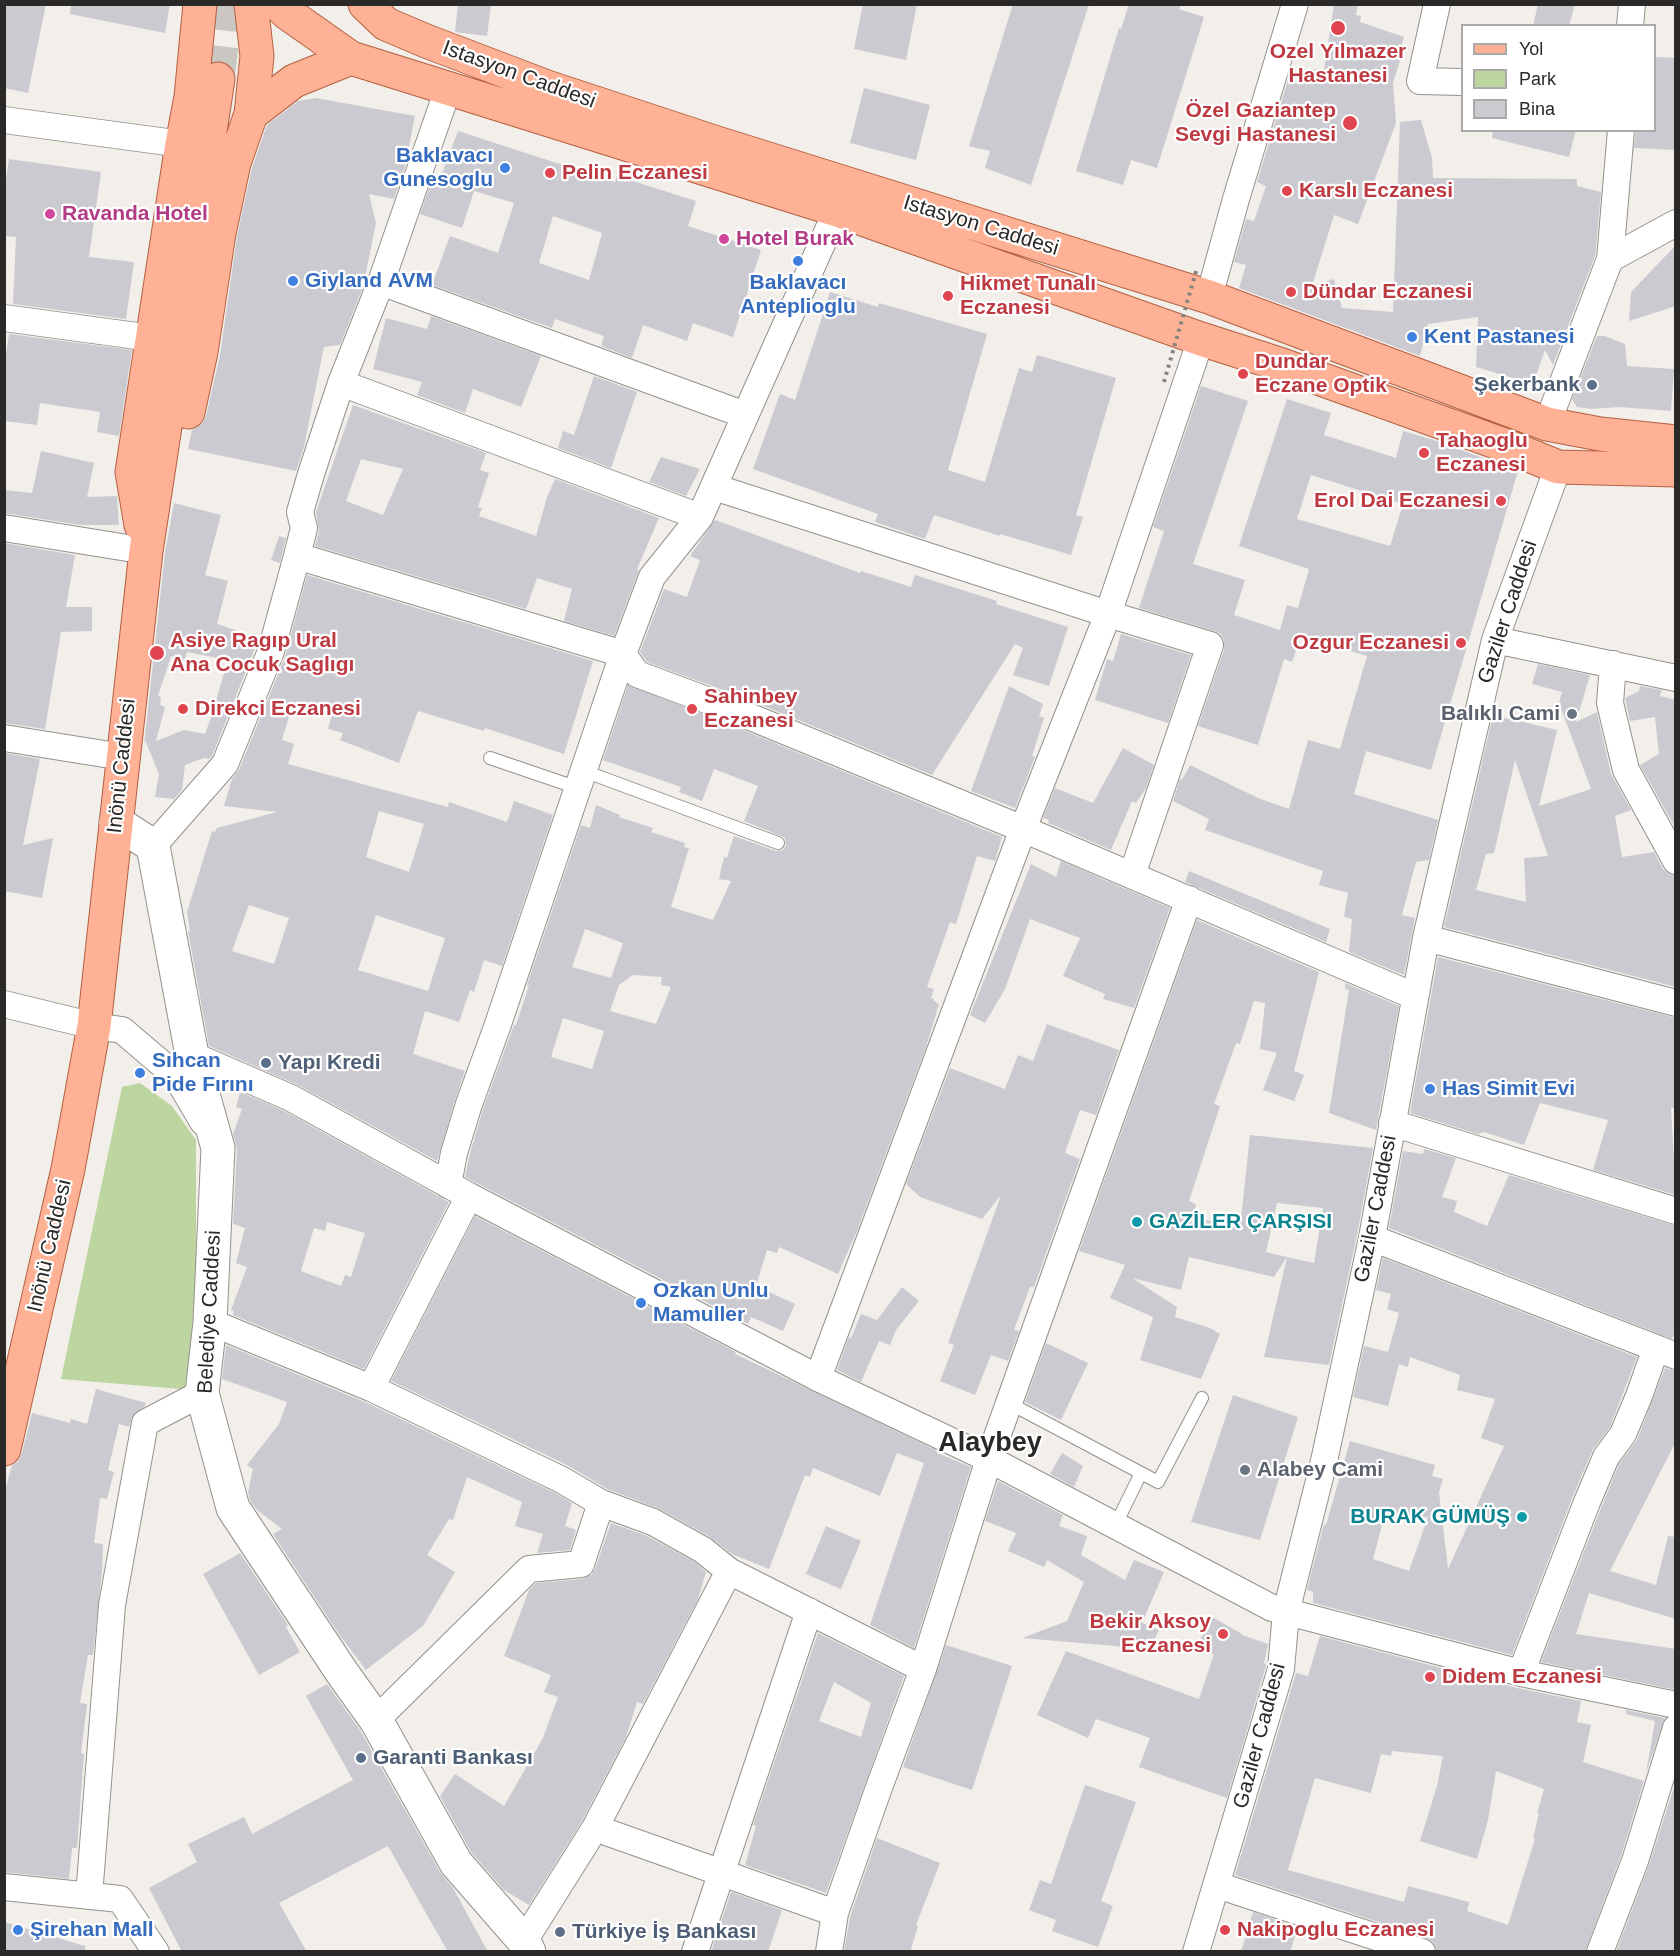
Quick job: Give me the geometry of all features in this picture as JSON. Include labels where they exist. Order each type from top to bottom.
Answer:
[{"type":"main road","points":[[146,551],[132,472],[191,97],[200,4]]},
{"type":"main road","points":[[146,551],[170,492],[201,352],[219,233],[234,163],[251,114],[257,56],[251,4]]},
{"type":"main road","points":[[278,4],[287,13],[351,58],[837,210],[1201,339],[1282,365],[1558,467],[1676,470]]},
{"type":"main road","name":"Istasyon Caddesi","points":[[365,4],[386,24],[548,87],[714,142],[1209,297],[1547,424],[1600,434],[1676,442]]},
{"type":"main road","points":[[251,114],[294,81],[351,58]]},
{"type":"main road","name":"Inönü Caddesi","points":[[4,1449],[68,1169],[94,1026],[146,551],[218,80]]},
{"type":"street","points":[[1209,297],[1295,4]]},
{"type":"street","points":[[1437,4],[1420,81],[1461,82]]},
{"type":"street","points":[[1630,24],[1632,4]]},
{"type":"street","points":[[116,822],[153,846],[225,764],[271,651],[304,528],[300,512],[341,383],[381,282],[448,89]]},
{"type":"street","points":[[4,120],[182,144]]},
{"type":"street","points":[[1547,424],[1610,259],[1621,132]]},
{"type":"street","points":[[371,1388],[459,1191],[454,1153],[469,1104],[498,1027],[623,654],[652,577],[700,517],[837,210]]},
{"type":"street","points":[[1610,259],[1676,223]]},
{"type":"street","points":[[381,282],[745,415]]},
{"type":"street","points":[[4,318],[152,338]]},
{"type":"street","points":[[818,1378],[1023,829],[1108,614],[1201,339]]},
{"type":"street","points":[[341,383],[700,517]]},
{"type":"street","name":"Gaziler Caddesi","points":[[1196,1952],[1281,1669],[1279,1610],[1324,1461],[1372,1238],[1426,938],[1495,640],[1558,467]]},
{"type":"street","points":[[714,487],[1210,645],[1132,875]]},
{"type":"street","points":[[4,528],[146,551]]},
{"type":"street","points":[[297,555],[623,654],[637,674],[736,711],[1023,829],[1414,996]]},
{"type":"street","points":[[1495,640],[1676,678]]},
{"type":"street","points":[[1612,664],[1610,703],[1626,770],[1676,861]]},
{"type":"street","points":[[4,738],[123,757]]},
{"type":"street","name":"Belediye Caddesi","points":[[153,846],[192,1055],[218,1148],[210,1322],[202,1392],[233,1508],[376,1720],[456,1863],[526,1946]]},
{"type":"street","points":[[829,1952],[835,1913],[923,1669],[989,1459],[1190,899]]},
{"type":"street","points":[[1426,938],[1676,1003]]},
{"type":"street","points":[[4,1004],[94,1026],[122,1030],[176,1076],[218,1148]]},
{"type":"street","points":[[192,1055],[291,1098],[459,1191],[818,1378],[989,1459],[1279,1610],[1521,1673],[1676,1705]]},
{"type":"street","points":[[1392,1123],[1676,1211]]},
{"type":"street","points":[[1372,1238],[1666,1352],[1640,1396],[1623,1434],[1606,1457],[1521,1673]]},
{"type":"street","points":[[210,1322],[371,1388],[562,1480],[601,1503],[653,1522],[704,1550],[729,1571],[923,1669]]},
{"type":"street","points":[[89,1896],[112,1605],[146,1423],[202,1392]]},
{"type":"street","points":[[376,1720],[530,1569],[581,1564],[601,1503]]},
{"type":"street","points":[[526,1946],[596,1828],[729,1571]]},
{"type":"street","points":[[695,1952],[809,1611]]},
{"type":"street","points":[[1600,1952],[1635,1861],[1676,1728]]},
{"type":"street","points":[[596,1828],[835,1913]]},
{"type":"street","points":[[1217,1886],[1422,1952]]},
{"type":"street","points":[[4,1887],[120,1899],[156,1952]]},
{"type":"lane","points":[[490,758],[581,780],[778,843]]},
{"type":"lane","points":[[1009,1402],[1158,1482],[1202,1398]]},
{"type":"lane","points":[[1115,1526],[1141,1473]]},
{"type":"path","points":[[1164,382],[1197,268]]},
{"type":"green space","points":[[140,1083],[172,1106],[196,1140],[196,1349],[193,1390],[61,1379],[122,1087]]},
{"type":"building","points":[[4,4],[46,4],[28,93],[4,88]]},
{"type":"building","points":[[71,4],[170,4],[165,33],[70,14]]},
{"type":"building","points":[[458,4],[491,4],[487,36],[455,32]]},
{"type":"building","points":[[863,4],[917,4],[906,60],[854,49]]},
{"type":"building","points":[[1013,4],[1089,4],[1031,185],[985,168],[990,151],[969,146]]},
{"type":"building","points":[[1129,4],[1181,4],[1179,9],[1204,17],[1157,168],[1131,160],[1123,185],[1076,171],[1119,28],[1121,29]]},
{"type":"building","points":[[1334,4],[1358,4],[1356,15],[1361,16],[1360,22],[1404,37],[1399,53],[1402,54],[1393,83],[1396,123],[1358,224],[1334,215],[1312,286],[1334,279],[1342,308],[1393,312],[1400,122],[1421,120],[1432,158],[1433,178],[1577,179],[1577,186],[1601,192],[1595,256],[1553,365],[1545,350],[1533,384],[1476,367],[1478,317],[1428,324],[1420,356],[1239,288],[1246,265],[1234,262],[1246,219],[1254,221],[1266,186],[1257,182],[1288,80],[1298,84],[1304,69],[1324,70]]},
{"type":"building","points":[[1538,4],[1575,4],[1570,24],[1533,24]]},
{"type":"building","points":[[1656,57],[1676,58],[1676,150],[1634,148],[1636,132],[1656,132]]},
{"type":"building","points":[[864,88],[930,105],[916,160],[850,143]]},
{"type":"building","name":"Giyland AVM","points":[[316,98],[415,116],[405,167],[394,199],[369,194],[376,223],[363,287],[340,345],[324,347],[304,447],[296,471],[188,449],[192,430],[201,425],[206,416],[220,355],[237,236],[252,168],[267,125],[298,101]]},
{"type":"building","points":[[458,131],[615,182],[617,176],[696,201],[688,226],[761,250],[733,337],[693,323],[687,341],[643,325],[632,358],[601,346],[604,336],[555,319],[552,328],[432,285],[450,236],[498,253],[514,203],[474,191],[462,228],[420,214],[433,177],[440,179]],"holes":[[[553,216],[602,233],[589,280],[539,263]]]},
{"type":"building","points":[[1493,132],[1575,132],[1569,157],[1492,138]]},
{"type":"building","points":[[9,159],[101,172],[89,257],[134,262],[126,319],[13,304],[16,237],[4,236],[4,193]]},
{"type":"building","points":[[1676,245],[1676,306],[1629,321],[1631,292]]},
{"type":"building","points":[[830,292],[878,307],[879,303],[987,334],[948,470],[985,482],[1019,368],[1032,372],[1037,355],[1116,378],[1076,515],[1083,517],[1071,555],[934,515],[925,539],[875,522],[878,514],[753,469],[780,394],[795,400]]},
{"type":"building","points":[[431,316],[541,356],[521,407],[473,389],[465,413],[417,395],[422,382],[373,369],[386,318],[427,329]]},
{"type":"building","points":[[9,334],[132,350],[119,436],[97,432],[100,412],[40,403],[37,425],[4,421],[4,367]]},
{"type":"building","points":[[1597,336],[1605,336],[1625,344],[1627,366],[1674,369],[1671,411],[1577,407],[1572,399]]},
{"type":"building","points":[[594,376],[637,392],[611,468],[558,448],[563,431],[574,435]]},
{"type":"building","points":[[1201,386],[1248,401],[1193,564],[1245,580],[1234,615],[1280,630],[1287,605],[1298,608],[1309,569],[1239,546],[1287,399],[1331,413],[1324,435],[1396,458],[1403,431],[1518,471],[1431,770],[1366,751],[1354,794],[1438,820],[1429,860],[1416,862],[1402,915],[1415,918],[1404,975],[1349,952],[1352,919],[1344,917],[1348,893],[1319,885],[1323,871],[1205,830],[1209,819],[1173,801],[1180,779],[1182,780],[1190,765],[1258,798],[1289,809],[1308,740],[1340,749],[1367,656],[1301,636],[1292,662],[1284,659],[1258,745],[1198,726],[1224,650],[1224,641],[1221,634],[1214,631],[1139,608],[1164,531],[1153,527]],"holes":[[[1311,475],[1403,504],[1390,546],[1297,519]]]},
{"type":"building","points":[[353,405],[486,453],[480,470],[489,473],[478,507],[482,508],[479,516],[536,536],[547,497],[555,479],[659,518],[637,569],[639,570],[614,636],[564,621],[572,589],[537,578],[526,609],[315,546],[319,531],[316,512]],"holes":[[[361,459],[403,469],[383,515],[346,501]]]},
{"type":"building","points":[[41,451],[94,463],[87,497],[117,496],[119,525],[81,525],[4,513],[4,490],[32,493]]},
{"type":"building","points":[[661,457],[700,469],[686,496],[649,482]]},
{"type":"building","points":[[174,503],[221,515],[205,575],[228,581],[217,624],[259,638],[212,756],[209,759],[204,758],[185,765],[182,790],[174,799],[155,797],[159,774],[145,740],[144,745],[165,553]],"holes":[[[187,652],[228,660],[205,734],[184,730],[156,741],[165,707],[160,705],[161,697],[158,696],[171,656],[185,660]]]},
{"type":"building","points":[[715,520],[860,573],[861,571],[911,587],[915,575],[1068,627],[1049,686],[1013,675],[1023,648],[1015,644],[932,775],[742,697],[647,662],[640,652],[664,589],[687,597],[700,560],[690,556]]},
{"type":"building","points":[[279,536],[286,538],[280,563],[271,560]]},
{"type":"building","points":[[4,543],[75,555],[66,607],[92,607],[92,631],[61,632],[45,729],[4,723]]},
{"type":"building","points":[[307,575],[593,661],[564,754],[485,728],[484,731],[418,711],[399,763],[340,740],[343,733],[328,729],[332,715],[293,703],[282,740],[294,744],[288,764],[448,807],[449,802],[507,822],[514,801],[553,815],[502,966],[484,960],[474,992],[470,990],[459,1022],[425,1011],[413,1054],[465,1071],[437,1161],[298,1085],[209,1046],[188,931],[190,932],[187,912],[212,831],[215,832],[217,828],[277,812],[224,806],[232,779],[239,770],[285,657]],"holes":[[[379,811],[424,824],[409,872],[366,857]],[[249,905],[289,918],[274,964],[232,951]],[[376,915],[445,938],[428,991],[358,970]]]},
{"type":"building","points":[[1121,634],[1191,655],[1168,723],[1095,700],[1107,659],[1113,661]]},
{"type":"building","points":[[1538,664],[1590,675],[1576,722],[1597,712],[1611,774],[1631,810],[1615,816],[1622,857],[1654,852],[1663,869],[1676,876],[1676,987],[1444,927],[1493,715],[1557,730],[1539,806],[1591,789],[1559,703],[1562,692],[1532,684]],"holes":[[[1515,760],[1548,856],[1524,858],[1526,902],[1476,890],[1486,854],[1494,853]]]},
{"type":"building","points":[[628,685],[1002,837],[995,861],[977,856],[956,924],[950,922],[927,987],[934,989],[931,998],[939,1004],[926,1047],[857,1231],[838,1274],[779,1247],[777,1253],[767,1250],[756,1286],[795,1304],[783,1331],[751,1317],[748,1324],[465,1177],[483,1109],[514,1025],[516,1025],[529,985],[527,985],[581,825],[590,828],[596,805],[620,815],[619,817],[653,828],[651,832],[685,843],[684,847],[689,848],[671,907],[713,920],[731,881],[719,879],[724,857],[727,858],[734,836],[776,851],[783,850],[786,845],[785,838],[744,821],[758,786],[714,769],[702,801],[679,792],[681,787],[603,760]],"holes":[[[585,929],[623,943],[611,978],[572,967]],[[633,975],[662,977],[661,985],[671,987],[656,1024],[610,1011],[619,985]],[[563,1018],[604,1031],[592,1069],[551,1057]]]},
{"type":"building","points":[[1009,686],[1043,704],[1039,716],[1044,718],[1032,756],[1035,757],[1015,808],[971,791]]},
{"type":"building","points":[[1640,686],[1662,690],[1660,696],[1676,700],[1676,829],[1640,765],[1659,754],[1655,717],[1630,721],[1625,698],[1639,691]]},
{"type":"building","points":[[1123,748],[1154,765],[1146,788],[1136,803],[1132,801],[1111,850],[1048,823],[1049,820],[1043,818],[1055,788],[1093,803]]},
{"type":"building","points":[[4,753],[40,759],[23,845],[53,838],[42,898],[4,891]]},
{"type":"building","points":[[1061,861],[1170,908],[1134,1008],[1103,999],[1105,994],[1063,976],[1080,938],[1030,919],[1005,989],[985,1023],[970,1015],[1031,864],[1056,877]]},
{"type":"building","points":[[1189,871],[1330,929],[1326,942],[1185,882]]},
{"type":"building","points":[[1197,920],[1319,972],[1294,1071],[1304,1075],[1294,1101],[1263,1090],[1277,1053],[1260,1049],[1265,1003],[1254,1001],[1240,1044],[1236,1043],[1214,1104],[1220,1106],[1189,1201],[1196,1204],[1193,1217],[1240,1228],[1250,1135],[1373,1148],[1329,1365],[1264,1357],[1287,1257],[1274,1277],[1189,1257],[1181,1290],[1132,1278],[1177,1307],[1175,1317],[1210,1328],[1220,1334],[1201,1379],[1140,1360],[1153,1317],[1110,1298],[1125,1265],[1079,1251]],"holes":[[[1277,1203],[1323,1208],[1314,1263],[1266,1252]]]},
{"type":"building","points":[[1438,957],[1676,1018],[1676,1108],[1671,1108],[1676,1195],[1593,1170],[1608,1120],[1540,1103],[1524,1145],[1484,1132],[1478,1134],[1410,1113]]},
{"type":"building","points":[[1345,983],[1399,1006],[1376,1130],[1329,1113],[1349,990],[1345,989]]},
{"type":"building","points":[[1047,1024],[1119,1050],[1096,1115],[1080,1110],[1065,1153],[1080,1159],[1034,1287],[1030,1287],[1014,1330],[1019,1331],[1008,1361],[991,1355],[975,1395],[940,1381],[954,1345],[948,1343],[1001,1195],[982,1219],[920,1197],[906,1184],[950,1068],[1005,1089],[1018,1055],[1033,1061]]},
{"type":"building","points":[[240,1092],[284,1111],[449,1202],[364,1369],[233,1315],[234,1311],[231,1310],[247,1267],[236,1263],[245,1228],[233,1224],[237,1149],[233,1134],[242,1109],[236,1107]],"holes":[[[327,1222],[365,1233],[351,1277],[345,1275],[341,1286],[301,1271],[314,1228],[325,1231]]]},
{"type":"building","points":[[1424,1149],[1456,1158],[1442,1197],[1457,1201],[1454,1212],[1487,1226],[1509,1175],[1676,1226],[1676,1329],[1672,1339],[1389,1228],[1403,1151],[1423,1154]]},
{"type":"building","points":[[475,1216],[736,1352],[735,1354],[938,1451],[937,1453],[971,1467],[914,1648],[870,1625],[924,1463],[897,1453],[880,1496],[813,1468],[810,1477],[805,1475],[769,1569],[732,1554],[710,1537],[660,1509],[607,1489],[569,1466],[391,1381]]},
{"type":"building","points":[[1383,1258],[1637,1357],[1610,1427],[1592,1451],[1573,1496],[1512,1655],[1313,1603],[1313,1592],[1307,1590],[1324,1524],[1326,1525],[1350,1441],[1435,1465],[1432,1476],[1443,1479],[1439,1492],[1448,1569],[1504,1446],[1481,1438],[1495,1399],[1457,1390],[1460,1375],[1410,1357],[1408,1367],[1399,1364],[1388,1406],[1353,1397],[1364,1346],[1388,1352],[1399,1313],[1387,1309],[1391,1294],[1376,1290]],"holes":[[[1428,1517],[1409,1571],[1373,1559],[1383,1522]]]},
{"type":"building","points":[[902,1287],[919,1301],[896,1330],[890,1345],[879,1341],[861,1382],[837,1370],[849,1337],[851,1338],[861,1314],[877,1320]]},
{"type":"building","points":[[1046,1343],[1088,1363],[1061,1420],[1025,1402]]},
{"type":"building","points":[[226,1345],[365,1402],[572,1503],[565,1526],[576,1530],[570,1550],[537,1553],[543,1534],[515,1526],[522,1502],[467,1477],[453,1520],[449,1519],[427,1555],[455,1572],[423,1626],[366,1670],[338,1633],[273,1534],[282,1529],[257,1510],[250,1500],[248,1492],[253,1469],[247,1465],[279,1424],[287,1402],[222,1379]]},
{"type":"building","points":[[1665,1368],[1676,1371],[1676,1441],[1610,1571],[1656,1585],[1668,1536],[1676,1537],[1676,1619],[1589,1593],[1576,1634],[1676,1649],[1676,1690],[1541,1662],[1619,1464],[1637,1440]]},
{"type":"building","points":[[96,1389],[146,1403],[133,1415],[129,1427],[119,1424],[108,1470],[114,1472],[107,1499],[100,1498],[94,1543],[103,1544],[102,1571],[93,1655],[88,1655],[80,1703],[87,1704],[81,1753],[84,1754],[77,1848],[72,1848],[69,1879],[4,1872],[4,1494],[12,1465],[18,1461],[22,1453],[32,1413],[70,1423],[71,1419],[87,1424]]},
{"type":"building","name":"Alabey Cami","points":[[1233,1395],[1298,1417],[1260,1540],[1191,1522]]},
{"type":"building","points":[[1062,1453],[1083,1466],[1074,1487],[1050,1474]]},
{"type":"building","points":[[998,1481],[1063,1515],[1059,1526],[1087,1536],[1081,1555],[1125,1580],[1134,1560],[1164,1572],[1142,1623],[1159,1630],[1150,1649],[1022,1638],[1067,1621],[1084,1582],[1047,1560],[1044,1567],[1008,1551],[1016,1533],[985,1521]]},
{"type":"building","points":[[611,1523],[647,1536],[695,1562],[706,1572],[698,1599],[643,1704],[637,1702],[626,1737],[582,1821],[529,1905],[504,1890],[471,1852],[440,1796],[455,1774],[504,1806],[543,1738],[558,1697],[544,1692],[551,1675],[504,1656],[529,1590],[536,1583],[582,1579],[591,1575]]},
{"type":"building","points":[[826,1526],[861,1541],[841,1589],[806,1574]]},
{"type":"building","points":[[240,1553],[288,1625],[286,1627],[300,1652],[259,1675],[203,1574]]},
{"type":"building","points":[[1212,1617],[1242,1635],[1268,1644],[1264,1663],[1266,1666],[1227,1798],[1139,1767],[1150,1738],[1096,1719],[1088,1738],[1037,1715],[1066,1651],[1199,1699],[1214,1654],[1193,1653]]},
{"type":"building","points":[[818,1633],[904,1676],[826,1893],[745,1865],[756,1826],[753,1825]],"holes":[[[834,1682],[871,1703],[861,1737],[819,1721]]]},
{"type":"building","points":[[1320,1636],[1517,1688],[1581,1701],[1577,1722],[1591,1725],[1583,1762],[1644,1781],[1621,1856],[1585,1952],[1437,1952],[1433,1942],[1427,1938],[1235,1875],[1296,1673],[1308,1676]],"holes":[[[1392,1751],[1443,1756],[1437,1786],[1420,1841],[1477,1859],[1488,1820],[1496,1771],[1544,1789],[1537,1813],[1539,1813],[1533,1838],[1535,1839],[1508,1925],[1467,1911],[1469,1902],[1408,1886],[1404,1902],[1288,1870],[1315,1778],[1371,1793],[1381,1754],[1391,1756]]]},
{"type":"building","points":[[946,1645],[1012,1666],[972,1790],[903,1767]]},
{"type":"building","points":[[327,1684],[360,1730],[488,1952],[448,1952],[388,1846],[279,1903],[307,1952],[182,1952],[149,1888],[197,1862],[188,1844],[244,1817],[252,1834],[353,1780],[306,1696]]},
{"type":"building","points":[[1626,1710],[1665,1718],[1646,1773],[1655,1721],[1626,1714]]},
{"type":"building","points":[[1676,1781],[1676,1952],[1616,1952],[1649,1865]]},
{"type":"building","points":[[1085,1785],[1136,1802],[1101,1901],[1113,1906],[1098,1947],[1052,1931],[1056,1920],[1029,1910],[1040,1880],[1051,1884]]},
{"type":"building","points":[[877,1838],[940,1863],[916,1925],[918,1926],[910,1952],[844,1952],[850,1917]]},
{"type":"building","points":[[731,1892],[782,1910],[768,1952],[711,1952]]},
{"type":"building","points":[[1253,1912],[1298,1927],[1290,1952],[1241,1952]]},
{"type":"building","name":"Şirehan Mall","points":[[4,1922],[85,1946],[85,1952],[4,1952]]},
{"type":"tunnel","points":[[218,79],[227,4]]},
{"type":"place","name":"Ozel Yılmazer Hastanesi","points":[[1338,28]]},
{"type":"place","name":"Özel Gaziantep Sevgi Hastanesi","points":[[1350,123]]},
{"type":"place","name":"Baklavacı Gunesoglu","points":[[505,168]]},
{"type":"place","name":"Pelin Eczanesi","points":[[550,173]]},
{"type":"place","name":"Karslı Eczanesi","points":[[1287,191]]},
{"type":"place","name":"Ravanda Hotel","points":[[50,214]]},
{"type":"place","name":"Hotel Burak","points":[[724,239]]},
{"type":"place","name":"Baklavacı Anteplioglu","points":[[798,261]]},
{"type":"place","name":"Giyland AVM","points":[[293,281]]},
{"type":"place","name":"Dündar Eczanesi","points":[[1291,292]]},
{"type":"place","name":"Hikmet Tunalı Eczanesi","points":[[948,296]]},
{"type":"place","name":"Kent Pastanesi","points":[[1412,337]]},
{"type":"place","name":"Dundar Eczane Optik","points":[[1243,374]]},
{"type":"place","name":"Şekerbank","points":[[1592,385]]},
{"type":"place","name":"Tahaoglu Eczanesi","points":[[1424,453]]},
{"type":"place","name":"Erol Dai Eczanesi","points":[[1501,501]]},
{"type":"place","name":"Ozgur Eczanesi","points":[[1461,643]]},
{"type":"place","name":"Asiye Ragıp Ural Ana Cocuk Saglıgı","points":[[157,653]]},
{"type":"place","name":"Direkci Eczanesi","points":[[183,709]]},
{"type":"place","name":"Sahinbey Eczanesi","points":[[692,709]]},
{"type":"place","name":"Balıklı Cami","points":[[1572,714]]},
{"type":"place","name":"Yapı Kredi","points":[[266,1063]]},
{"type":"place","name":"Sıhcan Pide Fırını","points":[[140,1073]]},
{"type":"place","name":"Has Simit Evi","points":[[1430,1089]]},
{"type":"place","name":"GAZİLER ÇARŞISI","points":[[1137,1222]]},
{"type":"place","name":"Ozkan Unlu Mamuller","points":[[641,1303]]},
{"type":"place","name":"Alabey Cami","points":[[1245,1470]]},
{"type":"place","name":"BURAK GÜMÜŞ","points":[[1522,1517]]},
{"type":"place","name":"Bekir Aksoy Eczanesi","points":[[1223,1634]]},
{"type":"place","name":"Didem Eczanesi","points":[[1430,1677]]},
{"type":"place","name":"Garanti Bankası","points":[[361,1758]]},
{"type":"place","name":"Şirehan Mall","points":[[18,1930]]},
{"type":"place","name":"Nakipoglu Eczanesi","points":[[1225,1930]]},
{"type":"place","name":"Türkiye İş Bankası","points":[[560,1932]]},
{"type":"district","name":"Alaybey","points":[[990,1444]]}]
